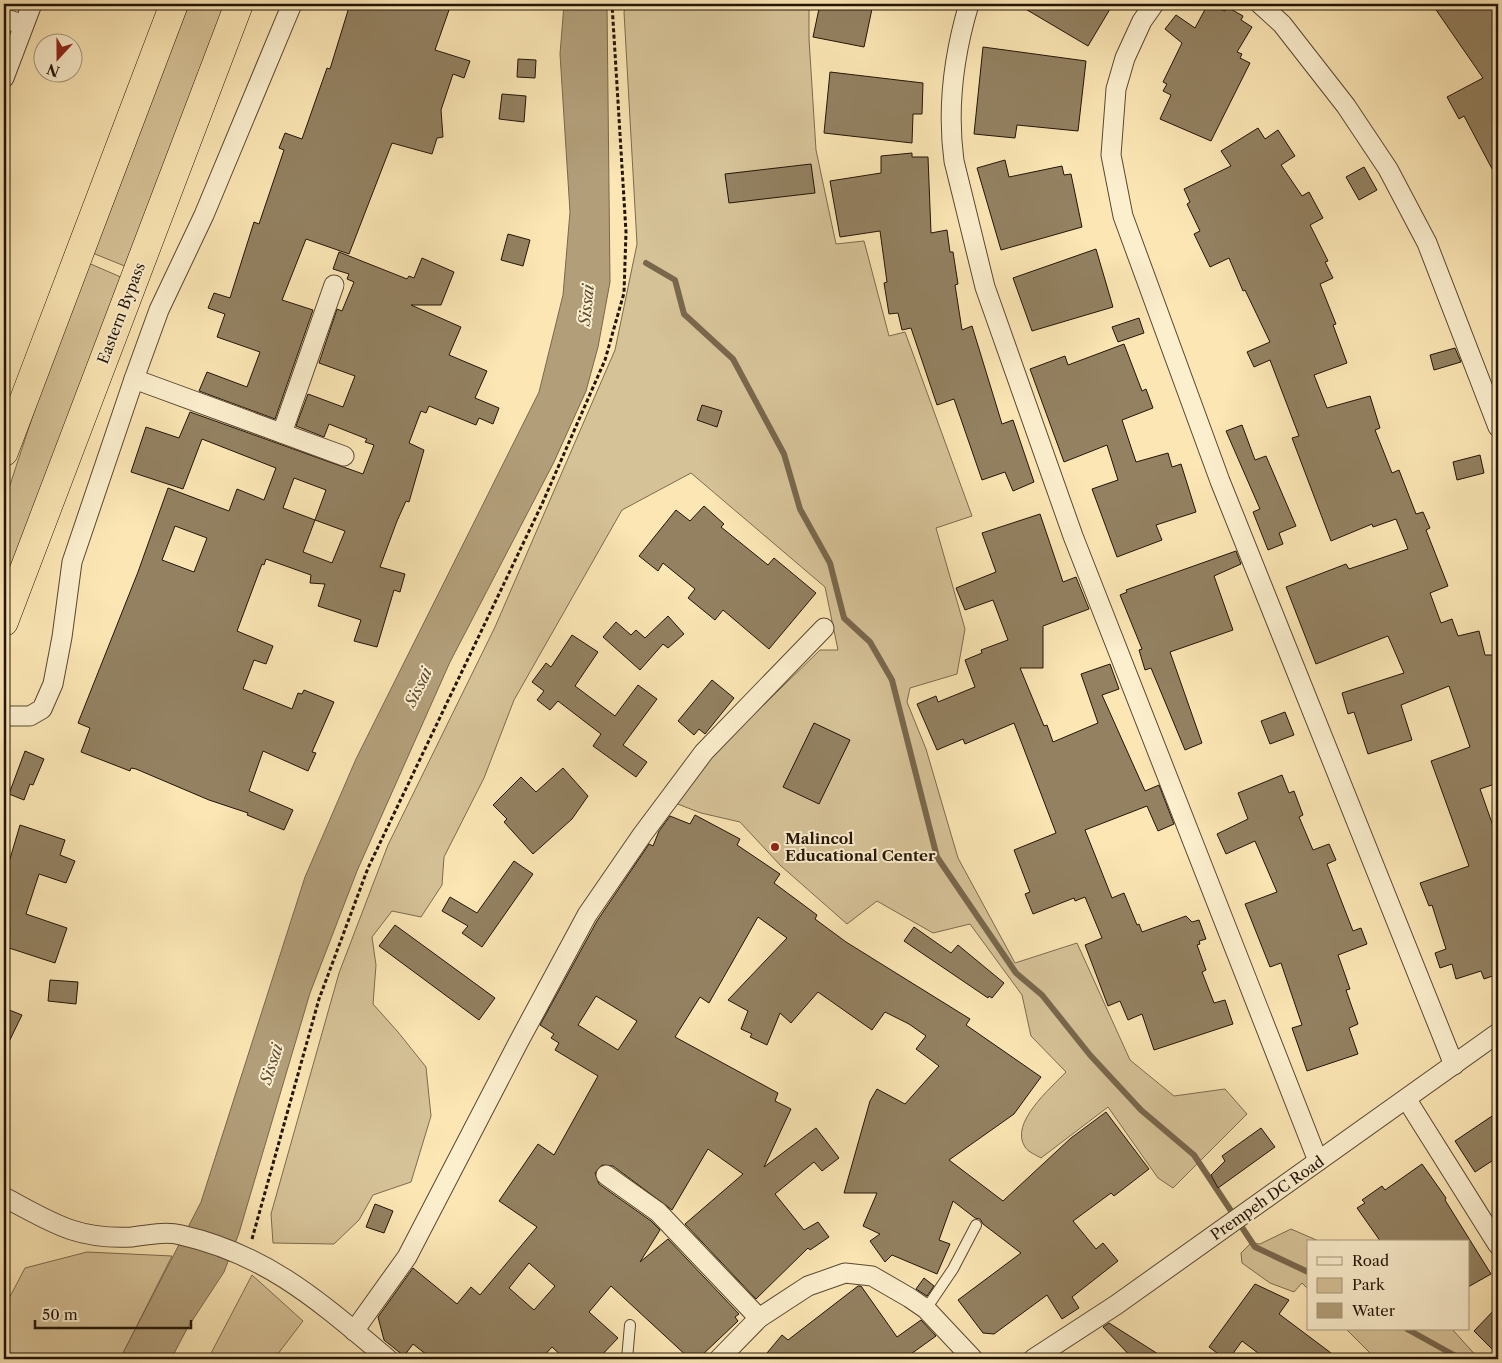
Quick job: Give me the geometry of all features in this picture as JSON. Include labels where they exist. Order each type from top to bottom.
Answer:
[{"type":"highway","points":[[4,452],[174,4]]},
{"type":"highway","name":"Eastern Bypass","points":[[4,622],[239,4]]},
{"type":"street","points":[[4,78],[32,4]]},
{"type":"street","points":[[4,716],[30,716],[42,709],[53,684],[62,637],[72,562],[134,380],[159,310],[204,215],[292,4]]},
{"type":"street","points":[[969,4],[961,32],[952,92],[951,141],[954,161],[985,287],[1073,536],[1318,1161]]},
{"type":"street","points":[[1154,4],[1142,21],[1125,58],[1116,89],[1111,155],[1123,216],[1220,481],[1454,1065]]},
{"type":"street","points":[[1260,4],[1282,24],[1340,98],[1388,169],[1427,243],[1498,427]]},
{"type":"street","points":[[4,18],[24,25]]},
{"type":"street","points":[[282,433],[334,285]]},
{"type":"street","points":[[134,380],[344,456]]},
{"type":"street","points":[[354,1332],[406,1257],[518,1043],[588,915],[642,835],[704,752],[824,628]]},
{"type":"street","name":"Prempeh DC Road","points":[[1033,1359],[1116,1305],[1407,1100],[1498,1033]]},
{"type":"street","points":[[1407,1100],[1498,1245]]},
{"type":"street","points":[[606,1175],[658,1212],[759,1318]]},
{"type":"street","points":[[4,1197],[62,1228],[86,1235],[180,1234],[242,1254],[294,1283],[388,1359]]},
{"type":"street","points":[[719,1359],[759,1318],[808,1286],[845,1273],[872,1276],[926,1309],[973,1359]]},
{"type":"lane","points":[[926,1309],[953,1269],[976,1225]]},
{"type":"lane","points":[[628,1359],[630,1325]]},
{"type":"path","points":[[242,1254],[319,999],[368,868],[542,504],[605,360],[624,293],[626,232],[612,4]]},
{"type":"green space","points":[[189,4],[228,4],[127,267],[90,252]]},
{"type":"green space","points":[[626,4],[809,4],[809,39],[816,150],[836,244],[864,241],[889,336],[905,332],[972,516],[936,528],[965,629],[957,674],[910,688],[907,702],[926,749],[958,858],[1015,963],[1077,943],[1130,1060],[1174,1096],[1225,1089],[1247,1114],[1173,1188],[1158,1178],[1108,1107],[1041,1158],[1026,1149],[1022,1138],[1023,1127],[1027,1117],[1042,1096],[1066,1072],[1031,1036],[1022,995],[970,924],[933,933],[877,901],[847,924],[780,865],[740,822],[701,813],[675,803],[705,762],[820,650],[838,650],[825,587],[691,473],[622,510],[514,700],[484,778],[444,857],[442,885],[421,917],[392,911],[372,937],[376,965],[373,1004],[426,1067],[431,1116],[411,1182],[373,1195],[359,1220],[334,1244],[273,1243],[271,1214],[339,973],[388,845],[495,627],[615,350],[637,244],[624,12]]},
{"type":"green space","points":[[86,262],[123,278],[4,593],[4,503],[69,306]]},
{"type":"green space","points":[[1291,1229],[1316,1240],[1307,1240],[1307,1288],[1302,1283],[1294,1292],[1270,1283],[1242,1263],[1241,1253],[1251,1243],[1260,1244]]},
{"type":"green space","points":[[87,1252],[172,1256],[120,1359],[4,1359],[4,1308],[25,1268]]},
{"type":"green space","points":[[252,1275],[303,1321],[274,1359],[208,1359]]},
{"type":"green space","points":[[1347,1330],[1453,1330],[1479,1359],[1376,1359]]},
{"type":"water","name":"Sissai","points":[[564,4],[607,4],[610,282],[598,347],[586,391],[554,462],[450,662],[357,871],[310,993],[239,1233],[224,1272],[188,1327],[171,1359],[120,1359],[201,1202],[305,877],[356,759],[539,392],[563,295],[570,212],[560,54]]},
{"type":"building","points":[[350,4],[431,4],[449,10],[435,50],[470,61],[464,78],[453,74],[441,110],[443,137],[437,138],[432,154],[392,143],[349,254],[306,239],[282,300],[313,310],[275,419],[199,391],[207,372],[247,387],[260,352],[217,337],[225,314],[208,308],[214,293],[230,298],[254,222],[259,224],[284,150],[279,148],[285,133],[302,139],[327,68],[330,69]]},
{"type":"building","points":[[820,4],[873,4],[864,47],[813,37]]},
{"type":"building","points":[[1017,4],[1113,4],[1088,46]]},
{"type":"building","points":[[1208,4],[1225,11],[1227,7],[1243,16],[1241,20],[1252,27],[1237,52],[1242,54],[1240,58],[1250,63],[1211,141],[1160,119],[1171,95],[1163,91],[1167,84],[1163,82],[1182,43],[1165,29],[1176,15],[1195,28]]},
{"type":"building","points":[[1432,4],[1498,4],[1498,180],[1464,116],[1459,119],[1447,97],[1483,78]]},
{"type":"building","points":[[983,47],[1086,61],[1078,131],[1017,125],[1015,138],[974,134]]},
{"type":"building","points":[[518,59],[536,60],[535,78],[517,77]]},
{"type":"building","points":[[830,72],[923,83],[922,114],[913,114],[912,143],[824,133]]},
{"type":"building","points":[[502,94],[526,96],[524,122],[499,119]]},
{"type":"building","points":[[1258,128],[1265,139],[1278,130],[1295,156],[1281,165],[1302,196],[1309,192],[1323,218],[1310,225],[1328,261],[1325,262],[1333,278],[1320,284],[1336,324],[1333,325],[1347,363],[1314,375],[1327,408],[1370,396],[1380,428],[1375,430],[1392,473],[1399,470],[1416,514],[1423,512],[1430,528],[1426,530],[1448,586],[1430,593],[1441,623],[1452,619],[1458,636],[1479,631],[1485,655],[1498,655],[1498,783],[1480,789],[1498,840],[1498,974],[1484,979],[1481,971],[1456,979],[1452,964],[1440,968],[1435,953],[1446,949],[1432,905],[1429,906],[1420,883],[1469,866],[1431,761],[1470,747],[1449,686],[1401,705],[1412,740],[1368,754],[1354,712],[1348,714],[1342,693],[1404,673],[1388,636],[1316,664],[1286,587],[1346,564],[1349,569],[1408,549],[1396,519],[1373,527],[1372,524],[1331,541],[1292,438],[1299,436],[1270,360],[1254,367],[1247,352],[1270,342],[1245,290],[1243,291],[1229,258],[1210,267],[1194,234],[1200,231],[1187,204],[1190,202],[1184,189],[1231,166],[1221,151]]},
{"type":"building","points":[[912,153],[912,157],[928,157],[931,233],[947,230],[958,284],[955,285],[962,330],[972,326],[1002,424],[1013,420],[1034,482],[1013,491],[1005,472],[982,480],[954,399],[937,405],[911,328],[902,330],[898,313],[889,314],[884,283],[887,282],[880,231],[840,237],[830,181],[881,173],[881,156]]},
{"type":"building","points":[[1005,160],[1009,177],[1062,166],[1064,175],[1071,174],[1082,227],[1001,250],[977,168]]},
{"type":"building","points":[[811,164],[815,193],[729,203],[725,174]]},
{"type":"building","points":[[1364,167],[1377,190],[1359,200],[1346,177]]},
{"type":"building","points":[[508,234],[530,240],[523,266],[501,260]]},
{"type":"building","points":[[1096,249],[1113,307],[1032,331],[1013,278]]},
{"type":"building","points":[[339,252],[407,279],[409,276],[414,278],[422,258],[454,272],[441,305],[411,305],[461,327],[449,355],[487,371],[475,398],[499,408],[493,424],[479,418],[476,425],[429,406],[426,413],[421,411],[409,443],[424,450],[409,502],[406,501],[397,521],[380,567],[405,574],[400,592],[394,590],[377,647],[354,641],[361,620],[318,606],[325,584],[310,583],[311,575],[266,559],[264,565],[262,564],[237,631],[273,646],[266,664],[254,660],[243,689],[292,709],[298,693],[302,694],[304,690],[334,702],[312,752],[316,753],[308,771],[263,751],[249,791],[293,810],[284,830],[247,815],[248,813],[209,800],[136,769],[131,768],[130,771],[81,752],[90,728],[78,723],[138,572],[168,488],[229,511],[237,489],[264,500],[276,468],[202,439],[183,489],[131,472],[146,427],[179,438],[190,412],[363,474],[374,445],[365,442],[367,439],[329,424],[324,437],[296,426],[308,394],[343,407],[355,376],[319,363],[337,309],[342,311],[354,282],[347,279],[349,274],[333,269]],"holes":[[[294,478],[326,490],[315,520],[283,508]],[[315,520],[345,531],[332,563],[303,552]],[[175,526],[207,538],[194,572],[162,560]]]},
{"type":"building","points":[[1139,318],[1144,333],[1118,342],[1112,327]]},
{"type":"building","points":[[1124,344],[1142,391],[1146,389],[1153,408],[1122,420],[1136,462],[1168,453],[1172,467],[1181,464],[1196,512],[1156,525],[1162,540],[1117,557],[1092,489],[1118,480],[1107,445],[1064,462],[1030,369],[1065,356],[1068,365]]},
{"type":"building","points":[[1455,348],[1461,362],[1434,370],[1430,355]]},
{"type":"building","points":[[702,405],[722,411],[717,427],[697,420]]},
{"type":"building","points":[[1242,425],[1255,460],[1266,456],[1296,526],[1279,533],[1283,544],[1268,550],[1253,512],[1260,509],[1226,431]]},
{"type":"building","points":[[1480,455],[1484,473],[1457,480],[1453,462]]},
{"type":"building","points":[[704,506],[724,524],[721,527],[768,565],[774,558],[816,593],[769,649],[723,610],[715,620],[688,598],[695,589],[663,563],[658,571],[639,556],[676,510],[690,521]]},
{"type":"building","points":[[1040,514],[1063,582],[1076,577],[1089,609],[1043,626],[1043,668],[1020,668],[1044,726],[1047,725],[1053,742],[1098,723],[1081,674],[1110,664],[1119,689],[1102,695],[1145,791],[1159,785],[1174,824],[1158,831],[1147,806],[1085,830],[1112,898],[1124,893],[1137,925],[1139,924],[1142,932],[1186,916],[1192,922],[1199,920],[1206,939],[1199,941],[1200,944],[1197,945],[1206,970],[1202,972],[1214,1003],[1225,1000],[1233,1024],[1154,1050],[1142,1014],[1128,1020],[1120,1001],[1108,1006],[1085,945],[1102,938],[1085,897],[1075,901],[1074,898],[1033,914],[1025,894],[1030,892],[1014,850],[1056,833],[1014,723],[965,744],[963,739],[937,750],[917,704],[936,696],[938,702],[975,687],[965,660],[982,653],[981,650],[1008,640],[993,600],[965,610],[956,588],[996,572],[982,533]]},
{"type":"building","points":[[1236,551],[1241,564],[1214,576],[1233,630],[1170,652],[1202,743],[1185,750],[1151,668],[1145,670],[1139,650],[1142,649],[1120,595],[1127,592],[1126,590]]},
{"type":"building","points":[[668,616],[684,634],[668,648],[663,644],[640,670],[603,637],[616,622],[631,635],[636,630],[645,638]]},
{"type":"building","points":[[572,635],[598,652],[575,686],[615,716],[638,685],[657,699],[623,745],[647,762],[636,777],[593,746],[601,734],[558,701],[550,710],[537,700],[544,691],[532,682],[546,663],[551,667]]},
{"type":"building","points":[[712,680],[734,698],[705,734],[699,729],[694,735],[678,721]]},
{"type":"building","points":[[1285,712],[1294,735],[1270,744],[1261,721]]},
{"type":"building","points":[[814,723],[850,740],[819,804],[783,787]]},
{"type":"building","points":[[25,751],[44,759],[33,785],[30,784],[24,800],[9,794]]},
{"type":"building","points":[[563,768],[588,796],[572,819],[533,854],[504,822],[507,819],[493,805],[521,777],[536,792]]},
{"type":"building","points":[[1282,775],[1289,793],[1294,791],[1303,815],[1299,817],[1313,850],[1329,844],[1336,860],[1327,864],[1353,931],[1361,928],[1367,944],[1338,955],[1350,989],[1346,990],[1358,1024],[1349,1028],[1358,1054],[1307,1071],[1292,1028],[1302,1025],[1281,963],[1270,967],[1245,904],[1277,892],[1255,841],[1226,854],[1217,834],[1248,819],[1238,793]]},
{"type":"building","points":[[695,815],[740,839],[737,845],[780,874],[774,883],[817,915],[815,919],[846,942],[970,1019],[966,1025],[1041,1077],[1014,1114],[949,1160],[1003,1201],[1071,1138],[1106,1112],[1149,1169],[1114,1196],[1111,1193],[1073,1221],[1096,1249],[1103,1243],[1118,1261],[1072,1297],[1079,1308],[1062,1319],[1047,1295],[994,1334],[983,1333],[958,1300],[1021,1253],[983,1224],[980,1219],[975,1218],[953,1201],[939,1240],[950,1244],[937,1274],[892,1255],[885,1262],[870,1241],[880,1234],[863,1226],[877,1193],[844,1193],[870,1101],[877,1089],[905,1104],[939,1066],[916,1049],[926,1036],[909,1024],[885,1012],[872,1030],[818,992],[791,1023],[780,1013],[767,1045],[750,1037],[752,1034],[741,1029],[748,1011],[728,1000],[787,938],[758,917],[709,1003],[700,997],[675,1037],[778,1093],[775,1101],[791,1109],[764,1167],[816,1128],[839,1158],[822,1171],[814,1162],[775,1194],[804,1230],[818,1222],[829,1237],[810,1250],[808,1248],[756,1299],[685,1224],[743,1174],[708,1149],[672,1210],[613,1166],[602,1165],[595,1173],[599,1184],[651,1221],[660,1230],[640,1262],[668,1239],[739,1314],[735,1317],[738,1321],[698,1359],[690,1359],[611,1286],[589,1312],[618,1338],[598,1359],[565,1359],[552,1347],[541,1359],[432,1359],[413,1344],[404,1356],[384,1340],[378,1317],[413,1268],[457,1304],[471,1287],[480,1295],[537,1227],[499,1201],[538,1144],[554,1155],[598,1076],[555,1050],[559,1043],[551,1038],[554,1034],[540,1025],[597,921],[649,844],[653,846],[659,831],[670,816],[690,824]],"holes":[[[596,996],[637,1021],[618,1050],[578,1025]],[[529,1263],[555,1286],[534,1310],[509,1288]]]},
{"type":"building","points":[[20,825],[65,840],[60,855],[75,861],[66,883],[39,874],[26,914],[67,928],[55,963],[6,947],[10,934],[4,932],[4,879]]},
{"type":"building","points":[[514,861],[533,874],[482,947],[462,933],[468,926],[442,911],[450,897],[477,913]]},
{"type":"building","points":[[395,925],[495,998],[479,1020],[379,946]]},
{"type":"building","points":[[914,927],[951,953],[958,945],[1004,983],[992,998],[989,996],[988,998],[904,941]]},
{"type":"building","points":[[50,980],[78,982],[76,1004],[48,1001]]},
{"type":"building","points":[[4,1008],[22,1015],[4,1052]]},
{"type":"building","points":[[1498,1112],[1498,1157],[1475,1172],[1455,1141]]},
{"type":"building","points":[[1261,1128],[1275,1147],[1218,1188],[1211,1175],[1225,1161],[1222,1156]]},
{"type":"building","points":[[1422,1164],[1446,1198],[1445,1200],[1470,1240],[1380,1240],[1357,1208],[1365,1203],[1362,1200],[1382,1186],[1385,1190]]},
{"type":"building","points":[[375,1204],[393,1211],[384,1233],[366,1227]]},
{"type":"building","points":[[1470,1240],[1491,1274],[1470,1286]]},
{"type":"building","points":[[924,1278],[934,1286],[927,1296],[916,1289]]},
{"type":"building","points":[[1255,1284],[1289,1300],[1279,1314],[1339,1359],[1266,1359],[1242,1341],[1229,1359],[1225,1359],[1209,1347]]},
{"type":"building","points":[[858,1286],[861,1286],[897,1337],[921,1320],[936,1336],[904,1359],[762,1359],[782,1335],[788,1340]]},
{"type":"building","points":[[1498,1306],[1498,1355],[1474,1331]]},
{"type":"building","points":[[1109,1323],[1166,1359],[1133,1359],[1103,1327]]},
{"type":"waterway","points":[[646,263],[675,280],[684,314],[733,359],[784,454],[800,509],[830,563],[844,618],[870,642],[892,680],[937,857],[1016,973],[1042,995],[1090,1055],[1141,1110],[1194,1155],[1255,1247],[1307,1272]]},
{"type":"waterway","points":[[1409,1330],[1461,1359]]},
{"type":"place","name":"Malincol Educational Center","points":[[775,847]]}]
